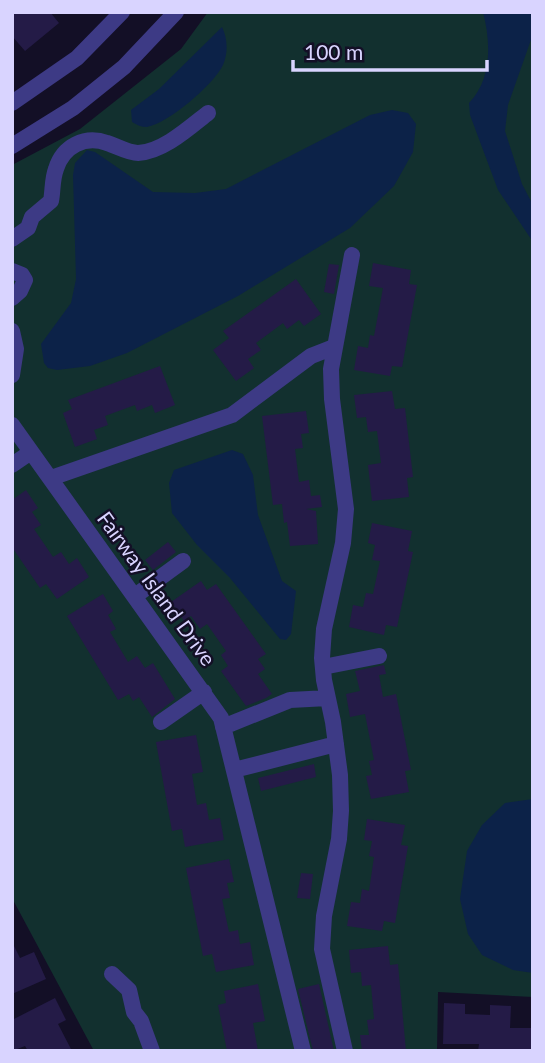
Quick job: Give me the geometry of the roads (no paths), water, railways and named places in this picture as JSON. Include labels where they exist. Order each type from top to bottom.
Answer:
[{"type":"street","points":[[12,103],[77,58],[122,12]]},
{"type":"street","points":[[12,146],[73,108],[124,67],[176,12]]},
{"type":"street","points":[[12,239],[28,228],[32,217],[51,201],[55,169],[69,148],[85,141],[97,140],[136,153],[144,152],[178,137],[208,113]]},
{"type":"street","points":[[345,1051],[322,949],[324,916],[339,839],[340,775],[323,667],[324,629],[343,543],[346,509],[331,369],[352,256]]},
{"type":"street","points":[[12,271],[22,275],[24,280],[20,291],[12,298]]},
{"type":"street","points":[[12,331],[16,349],[12,375]]},
{"type":"street","points":[[51,478],[232,415],[312,356],[334,347]]},
{"type":"street","name":"Fairway Island Drive","points":[[12,425],[214,706],[223,727],[303,1051]]},
{"type":"street","points":[[12,465],[32,452]]},
{"type":"street","points":[[135,596],[183,561]]},
{"type":"street","points":[[323,667],[379,656]]},
{"type":"street","points":[[161,722],[204,692]]},
{"type":"street","points":[[223,727],[290,700],[328,698]]},
{"type":"street","points":[[233,769],[336,744]]},
{"type":"street","points":[[112,974],[129,990],[134,1012],[141,1020],[152,1051]]},
{"type":"water","points":[[483,12],[533,12],[533,34],[508,105],[505,131],[522,184],[533,205],[533,242],[498,190],[470,115],[469,103],[482,83],[488,60]]},
{"type":"water","points":[[222,27],[226,56],[223,65],[210,82],[190,102],[156,124],[145,127],[132,122],[131,110],[159,89]]},
{"type":"water","points":[[392,110],[408,113],[416,124],[413,152],[394,186],[350,228],[238,296],[127,353],[90,366],[57,370],[48,368],[44,363],[41,344],[71,303],[76,279],[73,175],[75,163],[87,150],[95,152],[153,192],[195,193],[226,189],[370,115]]},
{"type":"water","points":[[232,450],[243,454],[253,475],[258,515],[282,581],[296,591],[291,634],[286,640],[280,639],[172,513],[169,483],[174,470]]},
{"type":"water","points":[[533,799],[533,973],[513,970],[482,955],[468,934],[460,899],[467,851],[482,825],[505,803]]}]
